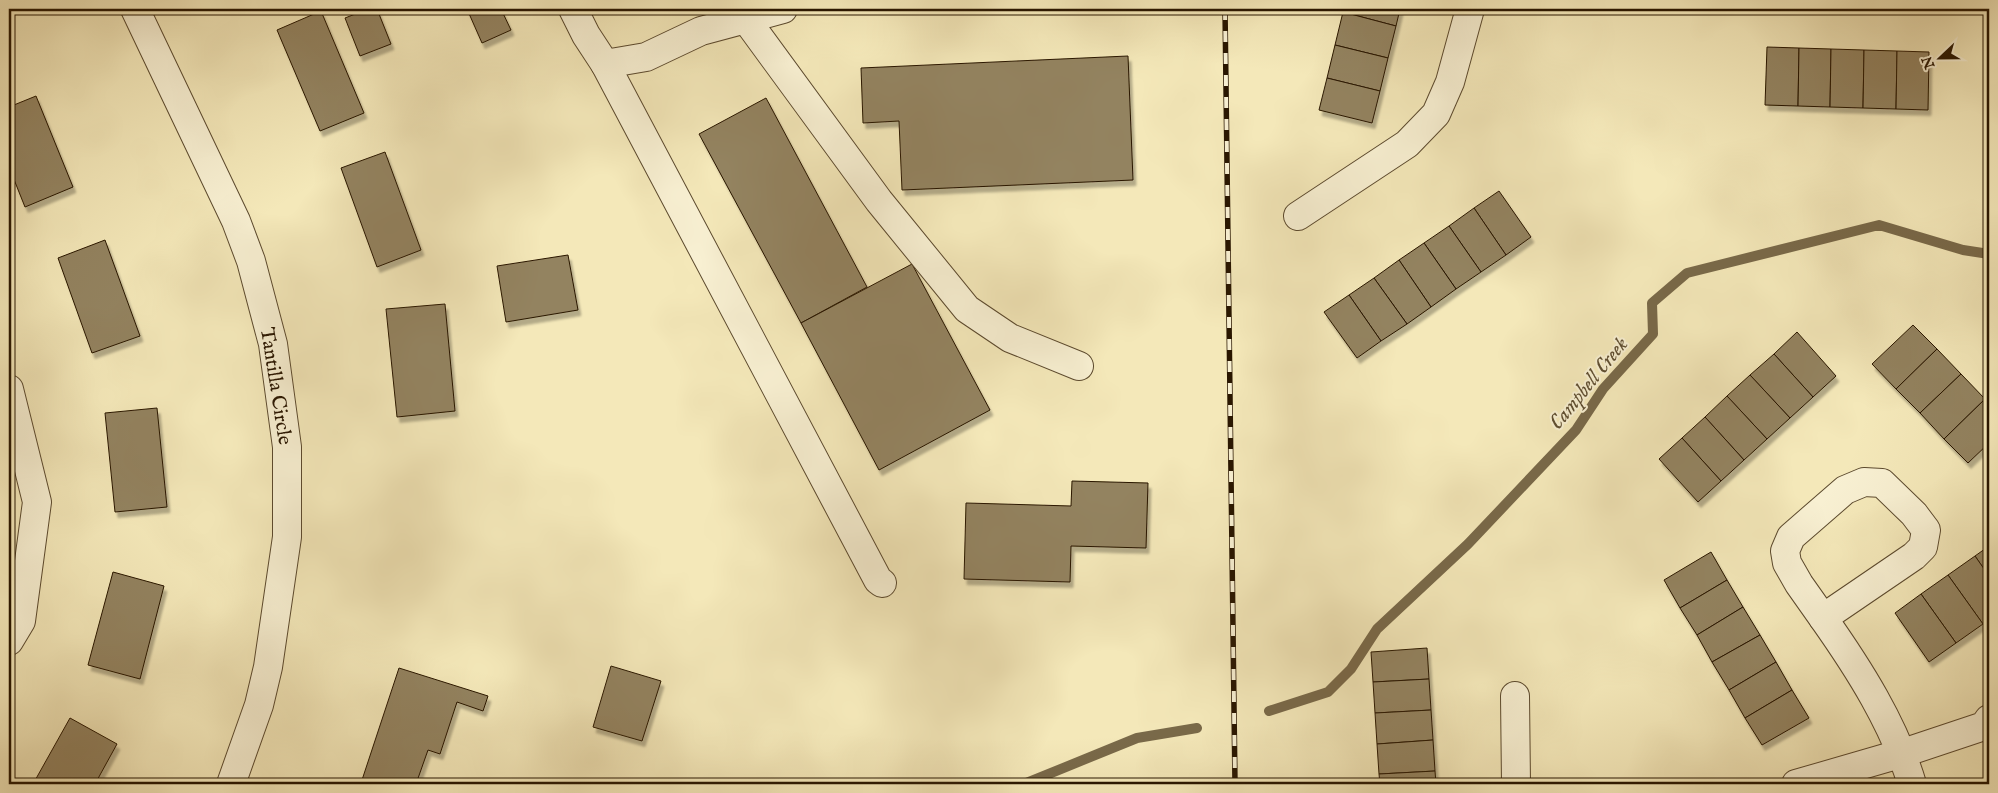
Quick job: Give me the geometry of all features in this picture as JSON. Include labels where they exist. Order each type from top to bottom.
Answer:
[{"type":"street","name":"Tantilla Circle","points":[[135,9],[236,221],[251,261],[273,344],[287,447],[287,537],[268,667],[259,705],[231,784]]},
{"type":"street","points":[[573,9],[586,35],[605,64],[878,580],[882,583]]},
{"type":"street","points":[[1298,216],[1407,144],[1436,114],[1450,82],[1470,9]]},
{"type":"street","points":[[605,64],[646,57],[701,31],[763,12],[879,201],[967,309],[1010,338],[1079,366]]},
{"type":"street","points":[[9,389],[37,502],[21,621],[9,641]]},
{"type":"street","points":[[1823,618],[1914,556],[1923,547],[1926,530],[1914,514],[1882,483],[1864,482],[1845,490],[1791,537],[1785,551],[1787,563],[1799,584],[1823,618],[1886,719],[1903,753],[1912,784]]},
{"type":"street","points":[[1515,696],[1516,784]]},
{"type":"street","points":[[1796,784],[1903,753],[1987,725]]},
{"type":"building","points":[[368,9],[377,9],[391,44],[360,56],[345,18]]},
{"type":"building","points":[[467,9],[501,9],[511,30],[482,43]]},
{"type":"building","points":[[1344,9],[1400,9],[1396,26],[1343,12]]},
{"type":"building","points":[[321,11],[364,113],[320,131],[277,30]]},
{"type":"building","points":[[1343,12],[1396,26],[1388,58],[1335,45]]},
{"type":"building","points":[[1335,45],[1388,58],[1380,91],[1327,78]]},
{"type":"building","points":[[1767,47],[1799,48],[1798,106],[1765,105]]},
{"type":"building","points":[[1799,48],[1831,49],[1830,107],[1798,106]]},
{"type":"building","points":[[1831,49],[1864,50],[1863,108],[1830,107]]},
{"type":"building","points":[[1864,50],[1897,51],[1896,109],[1863,108]]},
{"type":"building","points":[[1897,51],[1929,52],[1928,110],[1896,109]]},
{"type":"building","points":[[1128,56],[1133,180],[902,190],[899,121],[863,123],[861,68]]},
{"type":"building","points":[[1327,78],[1380,91],[1372,123],[1319,110]]},
{"type":"building","points":[[36,96],[73,187],[25,207],[9,167],[9,107]]},
{"type":"building","points":[[766,98],[867,287],[801,323],[699,134]]},
{"type":"building","points":[[385,152],[421,250],[377,267],[341,168]]},
{"type":"building","points":[[1499,191],[1531,237],[1506,255],[1474,208]]},
{"type":"building","points":[[1474,208],[1506,255],[1481,272],[1449,226]]},
{"type":"building","points":[[1449,226],[1481,272],[1456,289],[1424,243]]},
{"type":"building","points":[[105,240],[140,336],[92,353],[58,258]]},
{"type":"building","points":[[1424,243],[1456,289],[1431,307],[1399,260]]},
{"type":"building","points":[[568,255],[578,310],[506,322],[497,266]]},
{"type":"building","points":[[1399,260],[1431,307],[1407,324],[1374,278]]},
{"type":"building","points":[[912,264],[990,410],[879,470],[801,323]]},
{"type":"building","points":[[1374,278],[1407,324],[1381,341],[1349,295]]},
{"type":"building","points":[[1349,295],[1381,341],[1357,358],[1324,312]]},
{"type":"building","points":[[445,304],[455,411],[397,417],[386,309]]},
{"type":"building","points":[[1913,325],[1937,349],[1896,389],[1872,364]]},
{"type":"building","points":[[1797,332],[1836,376],[1813,397],[1774,354]]},
{"type":"building","points":[[1937,349],[1961,374],[1920,413],[1896,389]]},
{"type":"building","points":[[1774,354],[1813,397],[1790,418],[1750,375]]},
{"type":"building","points":[[1961,374],[1985,399],[1944,439],[1920,413]]},
{"type":"building","points":[[1750,375],[1790,418],[1767,439],[1727,396]]},
{"type":"building","points":[[1727,396],[1767,439],[1744,460],[1705,417]]},
{"type":"building","points":[[1985,399],[1989,404],[1989,443],[1968,463],[1944,439]]},
{"type":"building","points":[[157,408],[167,507],[115,512],[105,413]]},
{"type":"building","points":[[1705,417],[1744,460],[1721,481],[1682,438]]},
{"type":"building","points":[[1682,438],[1721,481],[1698,502],[1659,459]]},
{"type":"building","points":[[1072,481],[1148,483],[1146,548],[1071,546],[1070,582],[964,579],[966,503],[1071,506]]},
{"type":"building","points":[[1989,546],[1989,576],[1975,556]]},
{"type":"building","points":[[1711,552],[1727,580],[1680,608],[1664,580]]},
{"type":"building","points":[[1975,556],[1989,576],[1989,619],[1983,624],[1948,575]]},
{"type":"building","points":[[113,572],[164,586],[140,679],[88,665]]},
{"type":"building","points":[[1948,575],[1983,624],[1956,643],[1921,594]]},
{"type":"building","points":[[1727,580],[1743,607],[1697,635],[1680,608]]},
{"type":"building","points":[[1921,594],[1956,643],[1929,662],[1895,613]]},
{"type":"building","points":[[1743,607],[1760,635],[1712,662],[1697,635]]},
{"type":"building","points":[[1760,635],[1776,662],[1729,690],[1712,662]]},
{"type":"building","points":[[1427,648],[1429,679],[1373,682],[1371,652]]},
{"type":"building","points":[[1776,662],[1792,690],[1745,718],[1729,690]]},
{"type":"building","points":[[611,666],[661,681],[642,741],[593,727]]},
{"type":"building","points":[[399,668],[488,696],[483,711],[457,702],[440,754],[428,750],[416,784],[364,784],[361,783]]},
{"type":"building","points":[[1429,679],[1431,710],[1375,713],[1373,682]]},
{"type":"building","points":[[1792,690],[1809,718],[1762,745],[1745,718]]},
{"type":"building","points":[[1431,710],[1433,740],[1377,744],[1375,713]]},
{"type":"building","points":[[70,718],[117,744],[95,784],[33,784]]},
{"type":"building","points":[[1433,740],[1435,771],[1379,774],[1377,744]]},
{"type":"building","points":[[1435,771],[1436,784],[1380,784],[1379,774]]},
{"type":"waterway","name":"Campbell Creek","points":[[1269,711],[1328,692],[1351,669],[1377,629],[1468,544],[1576,430],[1603,389],[1653,334],[1652,303],[1687,273],[1879,225],[1963,250],[1989,254]]},
{"type":"waterway","name":"Campbell Creek","points":[[1024,784],[1137,738],[1197,728]]},
{"type":"railway","points":[[1225,9],[1235,784]]}]
